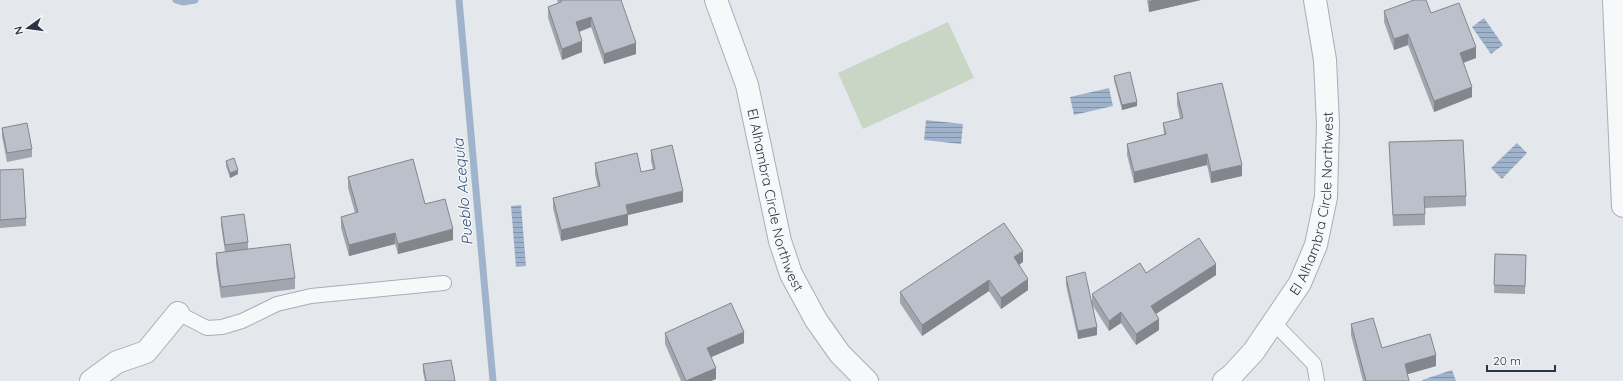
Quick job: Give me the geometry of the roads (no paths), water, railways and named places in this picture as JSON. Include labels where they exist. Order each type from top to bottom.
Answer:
[{"type":"street","name":"El Alhambra Circle Northwest","points":[[716,0],[747,85],[780,241],[791,274],[816,320],[836,348],[867,381]]},
{"type":"street","name":"El Alhambra Circle Northwest","points":[[1231,379],[1254,351],[1300,283],[1316,245],[1326,197],[1328,124],[1325,60],[1315,0]]},
{"type":"street","points":[[1614,0],[1623,206]]},
{"type":"street","points":[[91,381],[117,362],[146,352],[178,313]]},
{"type":"lane","points":[[178,313],[207,328],[222,327],[242,322],[277,304],[311,296],[444,283]]},
{"type":"lane","points":[[1273,322],[1314,364],[1317,381]]},
{"type":"water","points":[[1484,18],[1503,45],[1491,54],[1472,27]]},
{"type":"water","points":[[1109,88],[1113,106],[1074,115],[1070,97]]},
{"type":"water","points":[[926,120],[963,124],[961,144],[924,140]]},
{"type":"water","points":[[1517,143],[1527,153],[1502,179],[1491,168]]},
{"type":"water","points":[[521,205],[526,266],[516,267],[511,206]]},
{"type":"water","points":[[1452,370],[1456,381],[1422,381],[1422,380]]},
{"type":"waterway","name":"Pueblo Acequia","points":[[176,0],[183,2],[195,0]]},
{"type":"waterway","name":"Pueblo Acequia","points":[[459,0],[493,381]]}]
